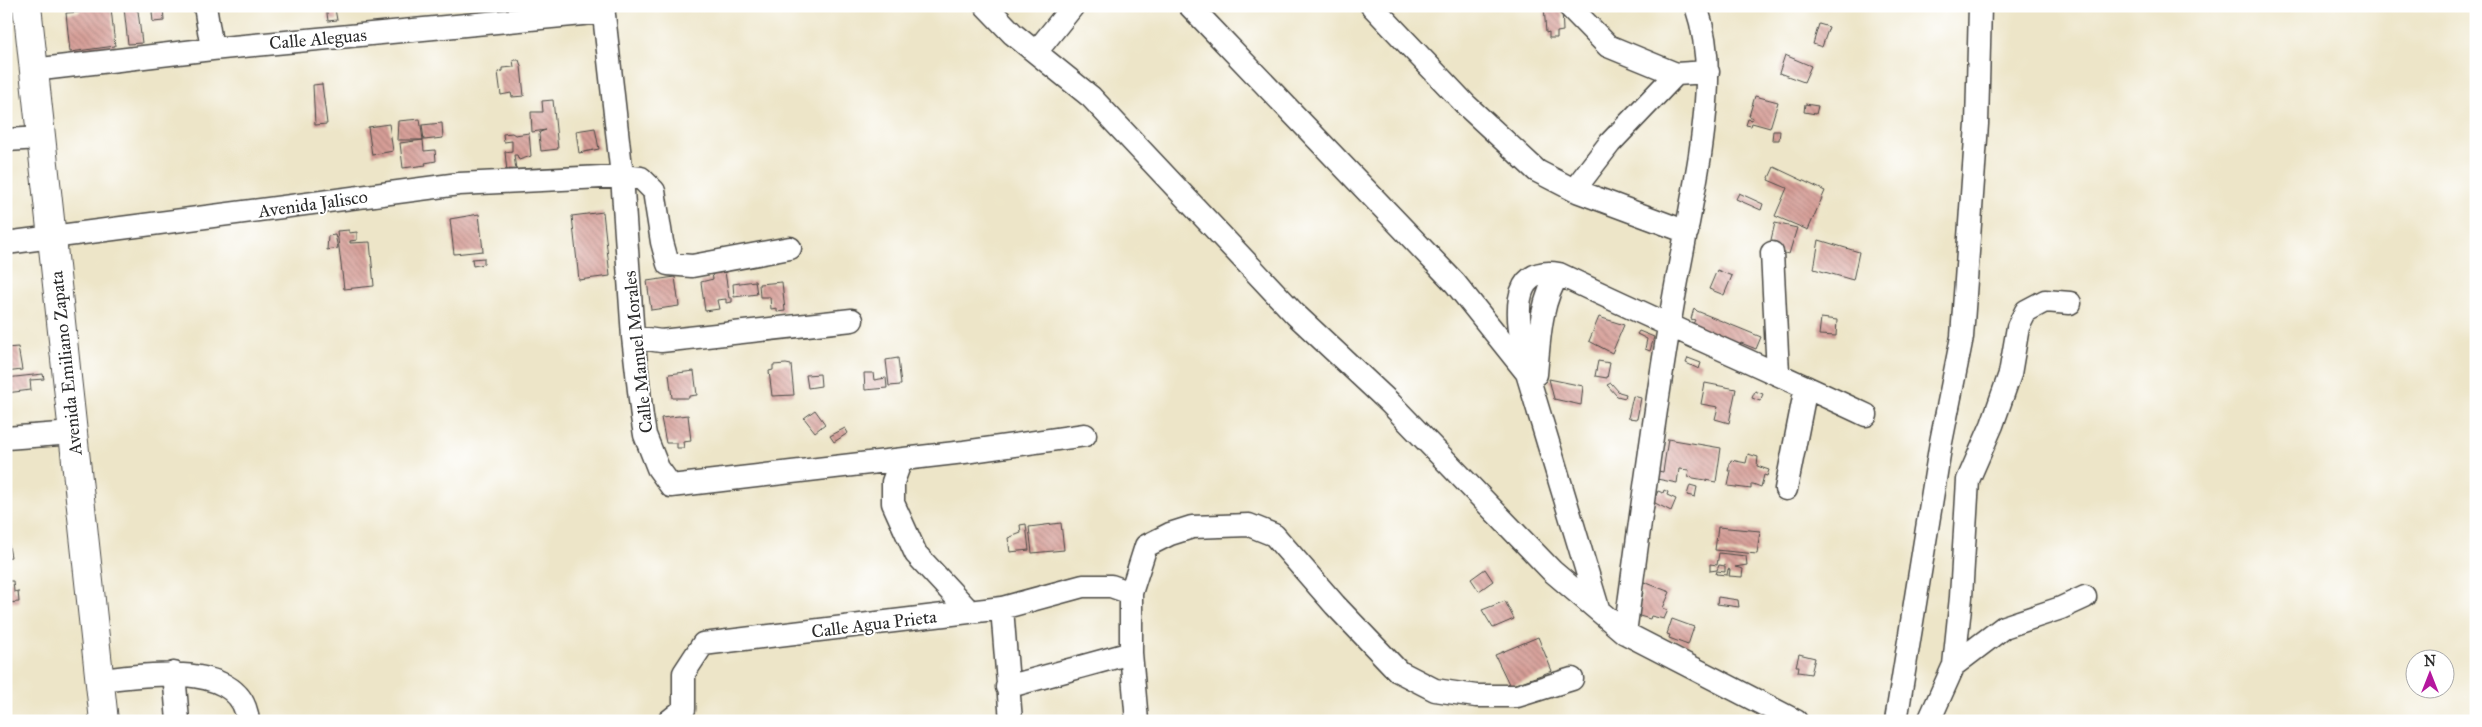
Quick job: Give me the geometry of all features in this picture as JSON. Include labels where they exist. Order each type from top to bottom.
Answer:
[{"type":"main road","name":"Avenida Emiliano Zapata","points":[[27,6],[104,721]]},
{"type":"street","points":[[205,6],[212,49]]},
{"type":"street","points":[[986,6],[1013,34],[1091,97],[1296,314],[1389,402],[1552,571],[1598,608],[1625,634],[1795,720]]},
{"type":"street","points":[[1036,52],[1073,6]]},
{"type":"street","points":[[1190,6],[1455,283],[1531,383],[1588,580],[1598,608]]},
{"type":"street","points":[[1372,6],[1467,106],[1537,171],[1574,190],[1687,232]]},
{"type":"street","points":[[1569,6],[1608,46],[1676,74],[1708,72]]},
{"type":"street","points":[[1625,634],[1669,327],[1704,128],[1708,72],[1703,27],[1696,6]]},
{"type":"street","points":[[1896,721],[1941,442],[1962,337],[1977,124],[1980,6]]},
{"type":"street","name":"Calle Aleguas","points":[[33,70],[212,49],[603,9]]},
{"type":"street","name":"Calle Manuel Morales","points":[[603,9],[622,176],[633,337],[645,435],[658,468],[671,486],[901,460],[1085,434]]},
{"type":"street","points":[[1574,190],[1610,142],[1676,74]]},
{"type":"street","points":[[6,140],[41,138]]},
{"type":"street","name":"Avenida Jalisco","points":[[6,243],[458,184],[622,176],[642,178],[654,191],[662,242],[668,264],[692,266],[746,258],[790,248]]},
{"type":"street","points":[[1772,253],[1778,373]]},
{"type":"street","points":[[1531,383],[1545,310],[1552,284],[1559,274],[1669,327],[1778,373],[1866,415]]},
{"type":"street","points":[[1929,721],[1954,665],[1961,597],[1968,480],[1992,425],[2010,374],[2018,328],[2026,311],[2045,301],[2070,302]]},
{"type":"street","points":[[633,337],[661,341],[852,320]]},
{"type":"street","points":[[1786,489],[1806,387]]},
{"type":"street","points":[[6,438],[73,433]]},
{"type":"street","points":[[901,460],[893,482],[893,503],[916,554],[969,612]]},
{"type":"street","points":[[1137,721],[1131,653],[1131,593],[1146,546],[1170,534],[1192,527],[1249,525],[1274,535],[1335,605],[1398,671],[1435,690],[1476,696],[1517,696],[1572,679]]},
{"type":"street","name":"Calle Agua Prieta","points":[[669,721],[684,709],[684,673],[703,644],[1002,608],[1083,586],[1111,586],[1131,593]]},
{"type":"street","points":[[1954,665],[2004,627],[2085,598]]},
{"type":"street","points":[[1002,608],[1011,721]]},
{"type":"street","points":[[1007,687],[1131,653]]},
{"type":"street","points":[[100,680],[174,673],[208,678],[232,692],[246,708],[248,721]]},
{"type":"street","points":[[174,673],[178,721]]},
{"type":"building","points":[[79,6],[133,6],[133,9],[138,11],[142,43],[128,44],[124,8],[111,8],[115,46],[70,52],[66,13],[80,12]]},
{"type":"building","points":[[156,6],[163,6],[164,21],[153,22],[152,12],[156,11]]},
{"type":"building","points":[[326,6],[339,6],[339,9],[335,9],[337,20],[328,21]]},
{"type":"building","points":[[1544,6],[1562,9],[1563,31],[1557,32],[1557,38],[1549,38],[1549,32],[1546,33]]},
{"type":"building","points":[[1819,24],[1829,27],[1822,47],[1813,44]]},
{"type":"building","points":[[1785,55],[1811,66],[1804,82],[1779,73]]},
{"type":"building","points":[[513,60],[519,60],[521,66],[524,96],[512,97],[511,93],[501,95],[498,72],[502,71],[502,68],[514,67]]},
{"type":"building","points":[[322,84],[327,124],[315,125],[313,85]]},
{"type":"building","points":[[1755,96],[1778,102],[1770,128],[1752,123],[1751,126],[1746,125],[1748,119],[1752,120],[1753,118],[1749,116]]},
{"type":"building","points":[[553,100],[558,149],[541,151],[539,135],[540,132],[546,130],[532,132],[531,112],[543,112],[542,101]]},
{"type":"building","points":[[1805,104],[1818,106],[1816,114],[1804,112]]},
{"type":"building","points":[[420,119],[423,140],[397,140],[398,121]]},
{"type":"building","points":[[442,123],[443,138],[424,140],[422,125]]},
{"type":"building","points":[[389,124],[393,151],[372,155],[368,127]]},
{"type":"building","points":[[595,128],[599,149],[579,153],[576,131]]},
{"type":"building","points":[[1773,131],[1780,131],[1779,140],[1772,140]]},
{"type":"building","points":[[512,133],[515,135],[529,133],[531,156],[519,160],[517,155],[514,155],[516,170],[507,172],[505,152],[512,151],[512,141],[504,142],[503,134]]},
{"type":"building","points":[[423,140],[424,151],[435,150],[436,161],[425,163],[426,165],[403,168],[400,143]]},
{"type":"building","points":[[1774,167],[1825,191],[1808,230],[1775,216],[1787,188],[1768,180]]},
{"type":"building","points":[[1739,193],[1763,204],[1761,210],[1736,199]]},
{"type":"building","points":[[603,212],[610,276],[579,280],[572,216]]},
{"type":"building","points":[[479,214],[483,251],[454,254],[450,219]]},
{"type":"building","points":[[1775,223],[1797,228],[1789,254],[1780,252],[1770,244]]},
{"type":"building","points":[[349,230],[349,233],[357,232],[357,240],[350,241],[350,243],[370,242],[374,286],[344,289],[337,231]]},
{"type":"building","points":[[335,235],[338,248],[327,250],[328,236]]},
{"type":"building","points":[[1819,240],[1859,252],[1853,280],[1814,269]]},
{"type":"building","points":[[484,258],[484,264],[473,266],[472,259]]},
{"type":"building","points":[[1717,270],[1732,276],[1724,295],[1709,289]]},
{"type":"building","points":[[725,272],[729,298],[732,298],[732,302],[726,303],[726,299],[717,300],[719,309],[705,311],[701,282],[713,279],[712,274]]},
{"type":"building","points":[[675,277],[679,306],[651,310],[647,281]]},
{"type":"building","points":[[755,281],[757,294],[734,297],[733,284]]},
{"type":"building","points":[[782,282],[785,311],[777,312],[777,308],[771,309],[770,297],[760,297],[759,284]]},
{"type":"building","points":[[1694,308],[1697,311],[1761,337],[1756,349],[1741,343],[1738,348],[1692,326],[1695,320],[1691,319]]},
{"type":"building","points":[[1599,317],[1624,325],[1612,353],[1589,341]]},
{"type":"building","points":[[1821,318],[1837,320],[1836,336],[1819,335]]},
{"type":"building","points":[[1639,331],[1654,337],[1650,351],[1645,349],[1647,339],[1637,334]]},
{"type":"building","points":[[18,347],[22,370],[6,372],[6,348]]},
{"type":"building","points":[[898,358],[901,385],[889,386],[886,360]]},
{"type":"building","points":[[1688,358],[1701,363],[1699,369],[1686,363]]},
{"type":"building","points":[[1598,361],[1610,363],[1607,378],[1595,376]]},
{"type":"building","points":[[773,365],[791,365],[794,395],[772,396],[769,371],[773,370]]},
{"type":"building","points":[[694,371],[697,395],[689,396],[689,398],[672,398],[669,374]]},
{"type":"building","points":[[864,373],[873,373],[874,380],[886,378],[887,388],[865,390]]},
{"type":"building","points":[[43,374],[44,379],[30,380],[31,390],[6,393],[6,378]]},
{"type":"building","points":[[820,374],[821,386],[808,388],[806,375]]},
{"type":"building","points":[[1549,379],[1583,386],[1581,405],[1554,399]]},
{"type":"building","points":[[1611,383],[1619,392],[1626,394],[1625,398],[1617,396],[1607,385]]},
{"type":"building","points":[[1705,383],[1736,389],[1729,423],[1715,419],[1718,407],[1701,404]]},
{"type":"building","points":[[1755,391],[1763,394],[1760,401],[1752,398]]},
{"type":"building","points":[[1633,396],[1641,398],[1637,419],[1628,418]]},
{"type":"building","points":[[815,410],[825,424],[815,432],[804,418]]},
{"type":"building","points":[[688,415],[691,441],[683,442],[684,448],[677,448],[677,443],[666,443],[661,418]]},
{"type":"building","points":[[845,428],[848,433],[834,442],[830,436]]},
{"type":"building","points":[[1668,439],[1721,448],[1716,482],[1688,477],[1689,470],[1679,469],[1677,483],[1657,479],[1658,471],[1663,472]]},
{"type":"building","points":[[1748,454],[1758,457],[1757,466],[1769,470],[1767,476],[1764,475],[1761,487],[1753,484],[1751,484],[1751,489],[1728,486],[1731,471],[1728,471],[1731,460],[1746,463]]},
{"type":"building","points":[[1690,485],[1697,487],[1695,497],[1687,495]]},
{"type":"building","points":[[1664,490],[1668,492],[1667,495],[1676,499],[1671,511],[1653,502],[1658,491],[1663,493]]},
{"type":"building","points":[[1061,523],[1064,550],[1032,553],[1029,527]]},
{"type":"building","points":[[1026,524],[1029,550],[1010,552],[1008,538],[1021,533],[1020,525]]},
{"type":"building","points":[[1718,527],[1760,531],[1757,554],[1715,550]]},
{"type":"building","points":[[6,531],[11,557],[6,558]]},
{"type":"building","points":[[1719,553],[1746,556],[1747,565],[1735,567],[1743,569],[1742,577],[1729,576],[1730,570],[1728,569],[1727,575],[1716,574],[1717,571],[1725,572],[1725,566],[1719,565],[1717,570],[1710,571],[1710,564],[1717,565]]},
{"type":"building","points":[[1485,569],[1493,581],[1479,591],[1471,579]]},
{"type":"building","points":[[6,581],[13,581],[14,592],[18,591],[19,602],[6,603]]},
{"type":"building","points":[[1644,582],[1670,592],[1663,608],[1668,610],[1664,619],[1651,616],[1650,619],[1636,615],[1643,593],[1639,592]]},
{"type":"building","points":[[1718,597],[1738,600],[1739,607],[1717,604]]},
{"type":"building","points":[[1505,601],[1514,619],[1493,628],[1482,610]]},
{"type":"building","points":[[1672,619],[1694,627],[1688,645],[1669,638],[1670,635],[1667,634]]},
{"type":"building","points":[[1538,637],[1552,671],[1510,686],[1495,655]]},
{"type":"building","points":[[1799,654],[1815,658],[1811,674],[1798,672],[1799,666],[1796,666]]}]
